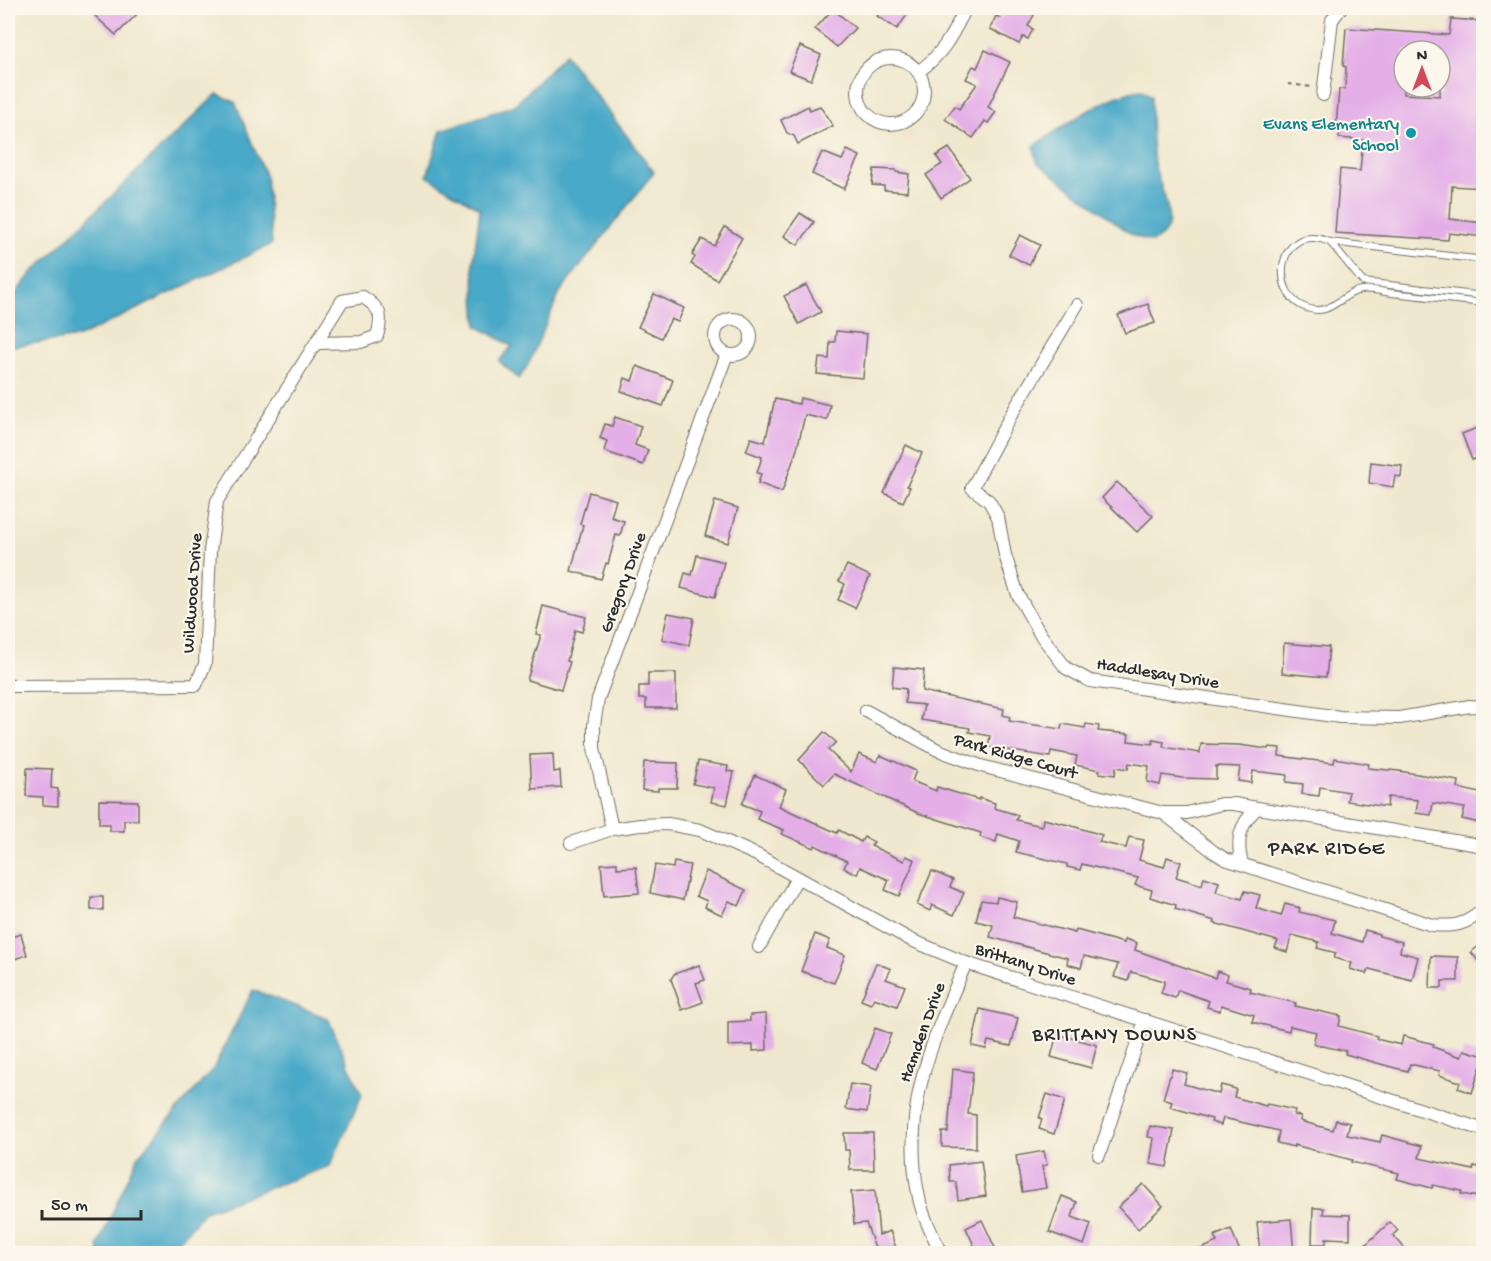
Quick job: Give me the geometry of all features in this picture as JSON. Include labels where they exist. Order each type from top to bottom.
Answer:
[{"type":"street","points":[[918,72],[934,60],[948,43],[966,8]]},
{"type":"street","points":[[1323,92],[1332,20],[1341,8]]},
{"type":"street","points":[[901,59],[918,72],[923,81],[925,93],[916,113],[908,120],[897,124],[886,124],[876,121],[867,114],[858,94],[863,74],[870,66],[879,60],[901,59]]},
{"type":"street","name":"Wildwood Drive","points":[[8,686],[196,686],[205,664],[210,551],[218,501],[342,301],[363,297],[377,306],[381,321],[377,336],[361,342],[318,343]]},
{"type":"street","name":"Haddlesay Drive","points":[[1077,305],[1011,414],[972,488],[989,501],[998,517],[1005,555],[1018,595],[1040,634],[1066,668],[1090,681],[1340,717],[1399,717],[1470,706],[1484,707]]},
{"type":"street","name":"Gregory Drive","points":[[612,829],[594,748],[594,725],[598,699],[727,354]]},
{"type":"street","name":"Park Ridge Court","points":[[866,711],[938,750],[981,766],[1163,813],[1186,813],[1221,804],[1233,804],[1483,848]]},
{"type":"street","points":[[1242,864],[1238,840],[1247,817],[1257,808]]},
{"type":"street","name":"Park Ridge Court","points":[[1163,813],[1214,852],[1242,864],[1432,925],[1452,927],[1466,923],[1484,909]]},
{"type":"street","name":"Brittany Drive","points":[[571,843],[612,829],[640,825],[668,825],[700,830],[757,855],[911,940],[966,963],[1484,1130]]},
{"type":"street","points":[[759,947],[797,878]]},
{"type":"street","name":"Hamden Drive","points":[[942,1254],[919,1200],[914,1158],[914,1116],[921,1076],[966,963]]},
{"type":"street","points":[[1099,1155],[1145,1020]]},
{"type":"lane","points":[[1484,260],[1311,238],[1303,240],[1290,250],[1285,258],[1282,278],[1284,287],[1294,301],[1313,309],[1332,306],[1361,290],[1484,303]]},
{"type":"lane","points":[[1330,242],[1363,282],[1484,296]]},
{"type":"path","points":[[1288,84],[1323,92]]},
{"type":"water","points":[[565,54],[654,172],[560,292],[529,363],[519,379],[499,361],[512,346],[477,326],[473,264],[480,209],[427,176],[441,130],[515,105]]},
{"type":"water","points":[[1141,89],[1151,96],[1154,162],[1169,218],[1166,231],[1152,242],[1132,235],[1037,162],[1034,146],[1098,105]]},
{"type":"water","points":[[217,94],[235,102],[266,177],[272,244],[79,337],[8,347],[8,303],[31,274]]},
{"type":"water","points":[[253,990],[328,1018],[362,1095],[330,1166],[205,1211],[169,1253],[99,1253],[98,1245],[138,1156],[213,1069]]},
{"type":"building","points":[[100,8],[129,8],[137,14],[116,35],[93,14]]},
{"type":"building","points":[[883,8],[912,8],[897,29],[877,16]]},
{"type":"building","points":[[1006,8],[1024,8],[1035,13],[1028,26],[1033,29],[1028,39],[1023,37],[1019,44],[990,29],[996,16],[1001,18]]},
{"type":"building","points":[[833,9],[855,28],[837,47],[815,29]]},
{"type":"building","name":"Evans Elementary School","points":[[1451,19],[1484,21],[1484,188],[1452,186],[1450,219],[1484,223],[1484,237],[1449,233],[1448,240],[1335,233],[1340,169],[1360,171],[1363,140],[1339,138],[1340,128],[1336,128],[1339,89],[1345,89],[1346,67],[1343,66],[1346,28],[1449,35]]},
{"type":"building","points":[[800,46],[821,55],[811,80],[789,71]]},
{"type":"building","points":[[985,50],[1010,62],[988,107],[996,112],[988,123],[985,121],[973,138],[945,119],[955,106],[959,109],[977,84],[966,79],[973,66],[977,68]]},
{"type":"building","points":[[808,106],[810,110],[820,106],[833,126],[798,144],[794,136],[787,133],[781,120]]},
{"type":"building","points":[[949,148],[970,178],[941,198],[926,175],[942,164],[936,156]]},
{"type":"building","points":[[847,150],[860,156],[844,189],[812,174],[822,152],[842,160]]},
{"type":"building","points":[[874,169],[896,170],[896,172],[909,174],[907,192],[884,190],[884,186],[872,185]]},
{"type":"building","points":[[800,213],[814,222],[798,245],[784,236]]},
{"type":"building","points":[[725,227],[742,238],[717,280],[691,264],[695,257],[692,255],[702,239],[714,246]]},
{"type":"building","points":[[1020,235],[1040,245],[1029,265],[1009,255]]},
{"type":"building","points":[[806,285],[821,312],[799,324],[784,296]]},
{"type":"building","points":[[654,294],[684,308],[678,322],[671,319],[661,338],[638,327]]},
{"type":"building","points":[[1148,304],[1155,323],[1125,333],[1118,315]]},
{"type":"building","points":[[836,331],[867,334],[863,378],[817,374],[819,358],[829,359],[830,342],[835,342]]},
{"type":"building","points":[[637,366],[673,380],[663,406],[621,391],[625,378],[632,381]]},
{"type":"building","points":[[800,398],[830,405],[827,420],[805,415],[797,449],[782,492],[758,483],[761,474],[757,473],[762,457],[746,451],[751,438],[765,442],[775,399],[799,404]]},
{"type":"building","points":[[615,417],[641,426],[635,445],[648,450],[643,465],[604,451],[607,441],[600,438],[605,424],[612,426]]},
{"type":"building","points":[[1484,425],[1484,455],[1472,460],[1462,434]]},
{"type":"building","points":[[906,445],[922,453],[907,486],[910,487],[903,502],[884,493]]},
{"type":"building","points":[[1371,462],[1402,466],[1401,477],[1395,476],[1393,487],[1369,483]]},
{"type":"building","points":[[1117,482],[1153,516],[1137,532],[1102,498]]},
{"type":"building","points":[[589,492],[616,500],[611,517],[624,521],[620,536],[616,535],[601,579],[571,571]]},
{"type":"building","points":[[715,501],[738,508],[728,543],[705,536]]},
{"type":"building","points":[[697,555],[724,562],[715,597],[681,588],[685,573],[692,575]]},
{"type":"building","points":[[847,565],[870,576],[855,608],[838,600],[845,584],[839,581]]},
{"type":"building","points":[[543,606],[586,617],[582,632],[575,630],[567,661],[570,662],[561,690],[527,680],[541,635],[536,634]]},
{"type":"building","points":[[668,613],[694,618],[689,645],[662,639]]},
{"type":"building","points":[[1284,643],[1329,647],[1326,677],[1282,673]]},
{"type":"building","points":[[894,667],[924,670],[922,691],[1004,709],[1003,715],[1010,717],[1009,721],[1061,729],[1062,724],[1085,728],[1086,724],[1099,726],[1098,731],[1129,734],[1128,741],[1153,744],[1153,740],[1164,742],[1163,747],[1200,753],[1201,744],[1280,748],[1279,756],[1334,763],[1335,758],[1369,764],[1368,768],[1459,781],[1458,788],[1484,794],[1484,824],[1462,819],[1465,808],[1433,803],[1431,815],[1416,813],[1418,800],[1388,797],[1387,807],[1347,801],[1349,792],[1320,787],[1319,796],[1302,794],[1303,784],[1286,782],[1287,775],[1253,771],[1251,783],[1238,781],[1240,767],[1216,766],[1216,779],[1162,775],[1160,785],[1147,782],[1149,766],[1129,763],[1128,769],[1116,767],[1115,775],[1099,773],[1100,770],[1075,765],[1077,756],[1051,751],[1050,757],[988,747],[990,736],[969,732],[970,728],[921,720],[924,705],[905,703],[906,689],[892,687]]},
{"type":"building","points":[[648,673],[676,673],[676,708],[646,708],[646,699],[639,699],[639,686],[648,686]]},
{"type":"building","points":[[824,732],[836,742],[828,750],[851,772],[859,754],[877,762],[880,755],[916,771],[912,781],[936,791],[937,787],[995,803],[994,808],[1018,815],[1016,820],[1042,826],[1043,819],[1069,825],[1102,835],[1099,842],[1126,848],[1129,837],[1144,840],[1139,860],[1164,867],[1167,857],[1181,862],[1176,877],[1202,885],[1204,877],[1219,882],[1216,892],[1242,899],[1245,891],[1260,895],[1256,908],[1281,916],[1285,904],[1300,908],[1299,912],[1335,920],[1332,933],[1362,942],[1365,930],[1402,942],[1400,952],[1418,957],[1412,980],[1369,969],[1367,974],[1350,969],[1352,963],[1334,958],[1336,953],[1317,948],[1319,942],[1292,935],[1287,952],[1275,948],[1278,941],[1214,923],[1215,921],[1175,909],[1176,905],[1150,897],[1152,890],[1135,885],[1138,878],[1082,864],[1080,870],[1067,867],[1067,864],[1016,852],[1019,841],[998,834],[996,842],[980,837],[981,833],[918,813],[834,774],[824,785],[799,760]]},
{"type":"building","points":[[553,754],[554,772],[560,771],[561,787],[532,789],[530,755]]},
{"type":"building","points":[[698,761],[728,766],[727,771],[734,772],[727,805],[711,802],[714,788],[693,784]]},
{"type":"building","points":[[644,762],[678,763],[677,788],[658,788],[658,791],[642,790]]},
{"type":"building","points":[[27,768],[52,769],[51,788],[58,789],[58,806],[43,805],[43,797],[26,796]]},
{"type":"building","points":[[755,775],[786,789],[779,806],[837,833],[839,830],[861,842],[864,837],[874,842],[871,846],[904,861],[906,856],[915,860],[899,896],[885,890],[889,880],[860,867],[857,874],[844,868],[847,861],[815,845],[814,848],[782,834],[784,830],[757,819],[760,811],[742,804]]},
{"type":"building","points":[[99,800],[138,801],[138,820],[124,820],[124,831],[110,831],[110,824],[99,824]]},
{"type":"building","points":[[674,862],[690,865],[683,900],[650,893],[655,865],[673,868]]},
{"type":"building","points":[[617,863],[617,868],[636,867],[639,893],[604,896],[601,864]]},
{"type":"building","points":[[706,871],[746,890],[739,906],[729,901],[722,915],[705,907],[707,901],[696,896]]},
{"type":"building","points":[[932,871],[953,880],[950,887],[964,893],[954,915],[932,905],[930,911],[917,905]]},
{"type":"building","points":[[91,897],[103,897],[103,910],[91,910]]},
{"type":"building","points":[[997,897],[1017,902],[1013,917],[1075,933],[1076,930],[1124,943],[1125,939],[1137,943],[1135,950],[1215,978],[1217,971],[1228,975],[1226,981],[1251,988],[1250,992],[1296,1003],[1295,1006],[1341,1016],[1339,1026],[1377,1036],[1376,1039],[1401,1045],[1403,1036],[1434,1044],[1433,1047],[1461,1057],[1464,1050],[1484,1056],[1472,1093],[1458,1088],[1460,1082],[1439,1075],[1440,1071],[1410,1064],[1408,1071],[1395,1068],[1345,1054],[1346,1051],[1313,1044],[1316,1032],[1290,1026],[1289,1031],[1252,1022],[1254,1015],[1221,1005],[1220,1011],[1207,1007],[1209,1001],[1178,990],[1175,998],[1161,993],[1165,981],[1131,972],[1128,981],[1114,977],[1118,964],[1084,956],[1081,968],[1067,964],[1068,958],[990,937],[993,925],[976,921],[981,900],[996,902]]},
{"type":"building","points":[[21,934],[27,955],[8,961],[8,938]]},
{"type":"building","points":[[815,934],[830,940],[827,948],[845,955],[834,983],[801,971]]},
{"type":"building","points":[[1484,942],[1484,968],[1471,952]]},
{"type":"building","points":[[1431,956],[1458,957],[1458,981],[1442,981],[1442,988],[1430,988]]},
{"type":"building","points":[[876,963],[891,969],[886,979],[905,986],[897,1006],[874,998],[871,1004],[861,1000]]},
{"type":"building","points":[[699,965],[705,980],[696,983],[703,1002],[682,1010],[671,979],[674,974]]},
{"type":"building","points":[[980,1009],[1018,1018],[1011,1046],[988,1041],[986,1049],[972,1046]]},
{"type":"building","points":[[766,1014],[767,1050],[753,1051],[753,1045],[728,1046],[728,1022],[750,1021],[750,1015]]},
{"type":"building","points":[[875,1028],[891,1034],[877,1069],[862,1063]]},
{"type":"building","points":[[1057,1034],[1097,1045],[1091,1068],[1051,1057]]},
{"type":"building","points":[[953,1069],[973,1072],[968,1114],[976,1115],[976,1148],[942,1147],[942,1132],[948,1132]]},
{"type":"building","points":[[1172,1069],[1187,1073],[1184,1084],[1219,1094],[1221,1085],[1236,1089],[1234,1097],[1266,1106],[1267,1104],[1295,1110],[1294,1115],[1301,1116],[1300,1121],[1333,1130],[1336,1120],[1350,1123],[1347,1135],[1380,1142],[1382,1135],[1422,1146],[1419,1158],[1473,1170],[1474,1166],[1484,1168],[1484,1198],[1461,1194],[1462,1191],[1433,1185],[1432,1188],[1397,1179],[1399,1173],[1294,1145],[1294,1147],[1277,1143],[1279,1131],[1223,1118],[1221,1125],[1211,1122],[1212,1119],[1170,1107],[1172,1102],[1163,1099]]},
{"type":"building","points":[[850,1084],[871,1087],[867,1112],[846,1109]]},
{"type":"building","points":[[1047,1094],[1065,1100],[1054,1134],[1039,1129],[1042,1119],[1039,1118]]},
{"type":"building","points":[[1150,1126],[1174,1130],[1167,1167],[1150,1164],[1154,1138],[1148,1137]]},
{"type":"building","points":[[844,1133],[873,1133],[874,1170],[850,1170],[849,1150],[845,1150]]},
{"type":"building","points":[[1044,1151],[1047,1165],[1042,1166],[1046,1188],[1022,1192],[1016,1156]]},
{"type":"building","points":[[981,1161],[986,1196],[958,1200],[956,1182],[950,1182],[949,1165]]},
{"type":"building","points":[[1143,1184],[1163,1206],[1138,1229],[1118,1207]]},
{"type":"building","points":[[875,1190],[879,1235],[890,1231],[898,1254],[877,1254],[866,1223],[854,1224],[851,1192]]},
{"type":"building","points":[[1062,1196],[1077,1202],[1072,1217],[1091,1224],[1084,1245],[1049,1232]]},
{"type":"building","points":[[1313,1208],[1324,1208],[1323,1214],[1350,1215],[1350,1239],[1326,1238],[1326,1244],[1312,1244]]},
{"type":"building","points":[[1291,1219],[1294,1254],[1279,1254],[1279,1251],[1260,1253],[1257,1222]]},
{"type":"building","points":[[982,1220],[998,1254],[978,1254],[966,1228]]},
{"type":"building","points":[[1390,1222],[1398,1230],[1393,1235],[1410,1254],[1368,1254],[1363,1247]]},
{"type":"building","points":[[1231,1229],[1241,1254],[1190,1254],[1217,1242],[1214,1236]]},
{"type":"place","name":"Evans Elementary School","points":[[1411,133]]},
{"type":"district","name":"PARK RIDGE","points":[[1327,847]]},
{"type":"district","name":"BRITTANY DOWNS","points":[[1115,1033]]}]
